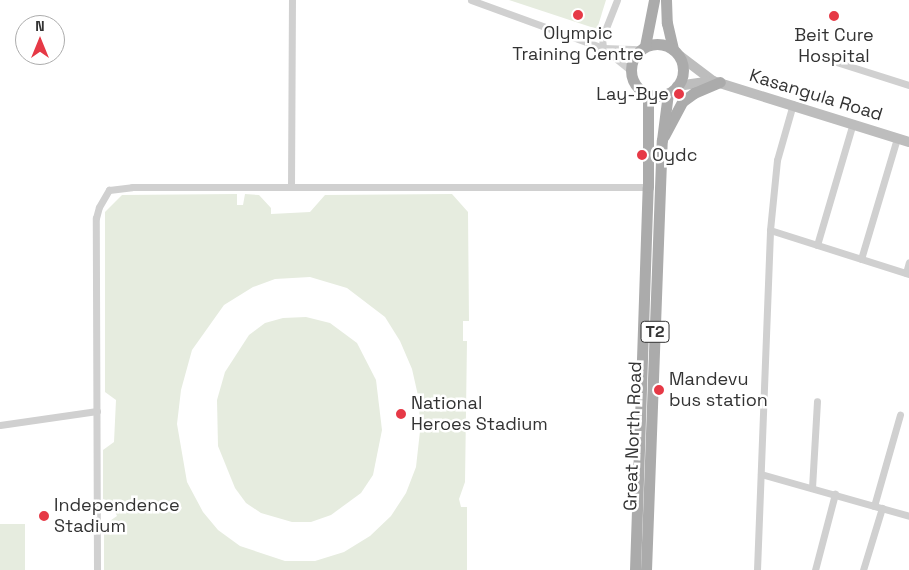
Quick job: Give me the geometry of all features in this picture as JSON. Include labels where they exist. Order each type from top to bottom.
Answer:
[{"type":"main road","points":[[643,48],[654,0]]},
{"type":"main road","name":"T2","points":[[666,0],[666,22],[683,74],[672,90]]},
{"type":"main road","points":[[672,90],[648,94],[636,85],[630,71],[634,56],[643,48],[660,43],[677,53]]},
{"type":"main road","name":"Kasangula Road","points":[[677,53],[716,81],[793,103],[909,142]]},
{"type":"main road","points":[[662,140],[684,101],[716,81]]},
{"type":"main road","name":"Kasangula Road","points":[[672,90],[716,81]]},
{"type":"main road","name":"Great North Road","points":[[646,570],[662,140],[672,90]]},
{"type":"main road","name":"Great North Road","points":[[635,570],[648,187],[648,94]]},
{"type":"street","points":[[291,187],[292,0]]},
{"type":"street","points":[[471,0],[603,48],[643,48]]},
{"type":"street","points":[[617,0],[602,38],[603,48],[630,71]]},
{"type":"street","points":[[830,60],[909,85]]},
{"type":"street","points":[[757,570],[770,230],[777,160],[793,103]]},
{"type":"street","points":[[817,245],[853,123]]},
{"type":"street","points":[[861,259],[897,138]]},
{"type":"street","points":[[98,570],[96,218],[103,197],[109,190],[132,187],[648,187]]},
{"type":"street","points":[[770,230],[907,273],[909,262]]},
{"type":"street","points":[[812,488],[817,401]]},
{"type":"street","points":[[0,425],[97,412]]},
{"type":"street","points":[[874,506],[900,415]]},
{"type":"street","points":[[761,474],[909,516]]},
{"type":"street","points":[[815,570],[835,494]]},
{"type":"street","points":[[863,570],[882,508]]},
{"type":"shaded area","name":"Olympic Training Centre","points":[[509,0],[606,0],[597,29]]},
{"type":"shaded area","points":[[237,194],[237,205],[243,205],[245,194],[259,195],[271,208],[271,214],[310,212],[325,195],[452,194],[468,212],[469,321],[463,321],[463,341],[467,341],[465,482],[459,499],[461,507],[467,507],[467,570],[104,570],[104,525],[117,516],[110,501],[103,499],[103,450],[114,442],[116,400],[105,392],[105,212],[122,195]],"holes":[[[310,277],[347,288],[385,317],[400,341],[412,369],[419,400],[420,431],[416,467],[406,493],[391,516],[370,536],[344,552],[315,561],[285,561],[240,546],[218,530],[203,512],[187,482],[177,424],[181,390],[192,350],[224,305],[253,287],[275,279]]]},
{"type":"shaded area","points":[[306,317],[330,323],[357,343],[376,380],[382,430],[373,475],[361,493],[331,515],[311,522],[292,522],[261,513],[246,503],[235,488],[218,446],[217,400],[225,372],[249,335],[265,323],[283,318]]},
{"type":"shaded area","points":[[0,524],[25,524],[25,570],[0,570]]},
{"type":"place","name":"Olympic Training Centre","points":[[578,15]]},
{"type":"place","name":"Beit Cure Hospital","points":[[834,16]]},
{"type":"place","name":"Lay-Bye","points":[[679,94]]},
{"type":"place","name":"Oydc","points":[[642,155]]},
{"type":"place","name":"Mandevu bus station","points":[[659,390]]},
{"type":"place","name":"National Heroes Stadium","points":[[401,414]]},
{"type":"place","name":"Independence Stadium","points":[[44,516]]}]
